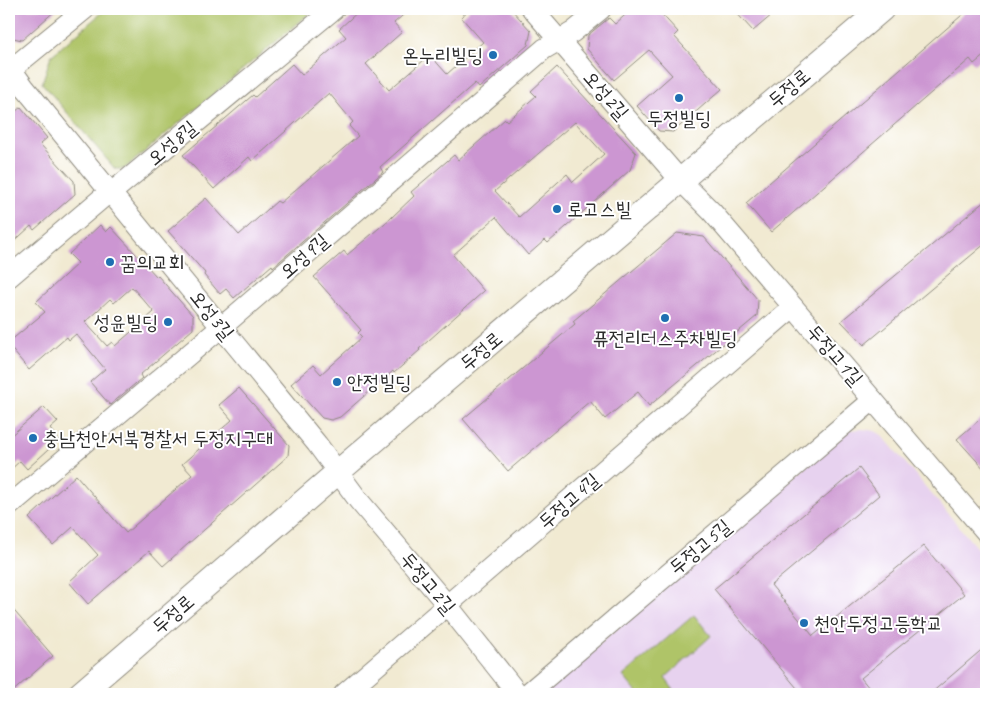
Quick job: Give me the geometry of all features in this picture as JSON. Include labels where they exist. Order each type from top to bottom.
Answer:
[{"type":"street","points":[[10,69],[85,9]]},
{"type":"street","name":"오성8길","points":[[9,277],[101,199],[111,193],[334,9]]},
{"type":"street","name":"오성2길","points":[[532,9],[680,180]]},
{"type":"street","name":"오성9길","points":[[9,506],[544,48],[573,32],[601,9]]},
{"type":"street","name":"두정로","points":[[80,694],[882,9]]},
{"type":"street","name":"오성3길","points":[[10,69],[317,444],[337,473]]},
{"type":"street","name":"두정고1길","points":[[680,180],[712,212],[986,532]]},
{"type":"street","name":"두정고4길","points":[[344,694],[793,307]]},
{"type":"street","name":"두정고5길","points":[[527,694],[873,400]]},
{"type":"street","name":"두정고2길","points":[[337,473],[448,606],[518,694]]},
{"type":"shaded area","name":"천안두정고등학교","points":[[863,429],[875,431],[882,435],[986,559],[986,694],[547,694],[547,688],[848,430]]},
{"type":"green space","points":[[106,9],[315,9],[124,169],[115,169],[42,83],[51,56]]},
{"type":"green space","points":[[694,615],[711,636],[665,678],[676,693],[638,694],[623,676]]},
{"type":"building","points":[[9,9],[57,9],[22,40],[9,37]]},
{"type":"building","points":[[361,9],[410,9],[394,23],[402,32],[366,64],[389,90],[430,55],[447,74],[483,42],[461,17],[470,9],[511,9],[531,31],[528,45],[479,88],[475,83],[380,167],[383,172],[273,267],[272,265],[234,298],[226,289],[220,294],[204,275],[205,273],[168,231],[206,198],[239,235],[277,201],[280,203],[358,136],[349,126],[353,122],[329,93],[252,161],[249,157],[214,189],[183,155],[253,95],[255,97],[292,64],[302,75],[346,37],[339,29]]},
{"type":"building","points":[[632,9],[657,9],[678,32],[674,36],[722,89],[673,132],[659,131],[637,106],[672,75],[649,50],[614,80],[587,49],[588,35],[609,18],[615,24]]},
{"type":"building","points":[[733,9],[779,9],[753,31]]},
{"type":"building","points":[[969,9],[986,9],[986,54],[974,64],[970,59],[771,232],[746,203]]},
{"type":"building","points":[[557,67],[636,153],[630,170],[548,243],[545,240],[528,255],[496,217],[453,255],[484,291],[394,373],[393,371],[340,417],[331,420],[322,418],[291,384],[313,365],[321,374],[362,337],[358,333],[361,330],[314,277],[344,251],[347,255],[391,218],[414,196],[411,192],[454,155],[458,160],[505,119],[507,121],[536,96],[531,91]],"holes":[[[575,122],[604,154],[573,182],[567,174],[519,217],[495,191]]]},
{"type":"building","points":[[21,107],[47,138],[40,144],[74,181],[75,194],[34,230],[31,226],[9,246],[9,117]]},
{"type":"building","points":[[986,200],[986,243],[864,345],[841,321]]},
{"type":"building","points":[[100,225],[106,232],[111,227],[193,316],[193,329],[140,375],[142,378],[110,405],[90,382],[105,369],[76,334],[69,340],[67,337],[29,370],[9,346],[9,342],[45,312],[36,302],[78,263],[69,254]],"holes":[[[132,287],[154,312],[115,346],[112,342],[107,346],[85,322],[110,299],[114,303]]]},
{"type":"building","name":"퓨전리더스주차빌딩","points":[[677,233],[704,237],[758,300],[757,316],[649,406],[638,392],[605,419],[590,401],[508,471],[463,419],[575,324],[573,321]]},
{"type":"building","points":[[239,388],[289,445],[288,456],[163,566],[149,551],[88,604],[69,582],[98,555],[73,527],[53,545],[29,518],[76,475],[126,533],[192,475],[182,464],[232,420],[219,405]]},
{"type":"building","name":"충남천안서북경찰서 두정지구대","points":[[44,407],[58,422],[50,429],[59,440],[27,469],[20,461],[9,471],[9,437]]},
{"type":"building","points":[[986,414],[986,471],[957,439]]},
{"type":"building","points":[[859,468],[879,495],[771,585],[813,636],[924,546],[964,594],[861,678],[874,694],[802,694],[714,589]]},
{"type":"building","points":[[9,605],[53,656],[10,694],[9,694]]},
{"type":"building","points":[[986,646],[986,694],[930,694]]},
{"type":"place","name":"온누리빌딩","points":[[493,55]]},
{"type":"place","name":"두정빌딩","points":[[679,98]]},
{"type":"place","name":"로고스빌","points":[[557,209]]},
{"type":"place","name":"꿈의교회","points":[[110,262]]},
{"type":"place","name":"퓨전리더스주차빌딩","points":[[665,318]]},
{"type":"place","name":"성윤빌딩","points":[[168,322]]},
{"type":"place","name":"안정빌딩","points":[[337,382]]},
{"type":"place","name":"충남천안서북경찰서 두정지구대","points":[[33,438]]},
{"type":"place","name":"천안두정고등학교","points":[[804,623]]}]
